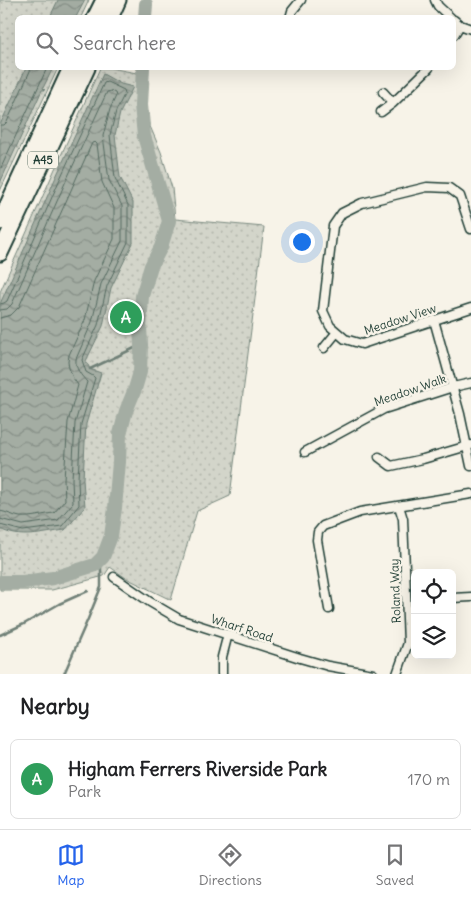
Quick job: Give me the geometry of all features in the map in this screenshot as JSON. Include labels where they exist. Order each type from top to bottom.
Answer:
[{"type":"highway","points":[[96,15],[104,0]]},
{"type":"highway","points":[[111,15],[118,0]]},
{"type":"highway","name":"A45","points":[[0,222],[70,70]]},
{"type":"highway","name":"A45","points":[[0,253],[86,70]]},
{"type":"street","points":[[291,15],[301,0]]},
{"type":"street","points":[[435,0],[438,6],[448,15]]},
{"type":"street","points":[[457,23],[471,29]]},
{"type":"street","points":[[381,112],[427,70]]},
{"type":"street","points":[[383,92],[393,103]]},
{"type":"street","name":"Meadow View","points":[[471,229],[460,196],[449,188],[427,187],[362,203],[342,213],[333,226],[323,311],[330,326],[345,339],[362,344],[471,308]]},
{"type":"street","points":[[434,320],[469,446],[471,466]]},
{"type":"street","points":[[324,348],[337,332]]},
{"type":"street","name":"Meadow Walk","points":[[305,452],[384,409],[471,383]]},
{"type":"street","points":[[379,457],[391,466],[469,446]]},
{"type":"street","points":[[329,609],[317,540],[318,532],[323,526],[360,512],[471,494]]},
{"type":"street","name":"Roland Way","points":[[397,674],[408,643],[410,598],[403,519],[399,506]]},
{"type":"street","name":"Wharf Road","points":[[114,577],[179,619],[328,666],[373,674]]},
{"type":"street","points":[[456,598],[471,597]]},
{"type":"street","points":[[222,674],[222,657],[228,634]]},
{"type":"shaded area","points":[[0,0],[89,0],[82,15],[15,15],[15,70],[57,70],[0,191]]},
{"type":"shaded area","points":[[99,70],[121,70],[142,74],[141,105],[161,152],[172,188],[175,219],[264,227],[230,496],[197,511],[171,600],[126,578],[110,567],[104,576],[52,590],[0,590],[0,292]]},
{"type":"water","points":[[58,0],[85,0],[77,15],[51,15]]},
{"type":"water","points":[[25,70],[52,70],[43,88],[45,90],[42,90],[0,183],[0,125]]},
{"type":"water","points":[[103,74],[121,84],[133,87],[120,113],[115,135],[120,177],[133,203],[133,243],[111,288],[103,326],[86,361],[90,369],[101,373],[86,424],[83,479],[85,507],[65,530],[32,535],[16,534],[0,529],[0,304]]},
{"type":"waterway","points":[[145,15],[146,4]]},
{"type":"waterway","points":[[0,582],[23,582],[53,578],[95,565],[103,557],[111,536],[115,508],[120,434],[140,372],[142,296],[151,266],[161,247],[169,221],[144,136],[141,105],[143,70]]},
{"type":"waterway","points":[[90,369],[141,345]]},
{"type":"waterway","points":[[64,674],[101,587],[101,559]]},
{"type":"waterway","points":[[0,635],[88,591]]},
{"type":"place","name":"Higham Ferrers Riverside Park","points":[[126,317]]}]
